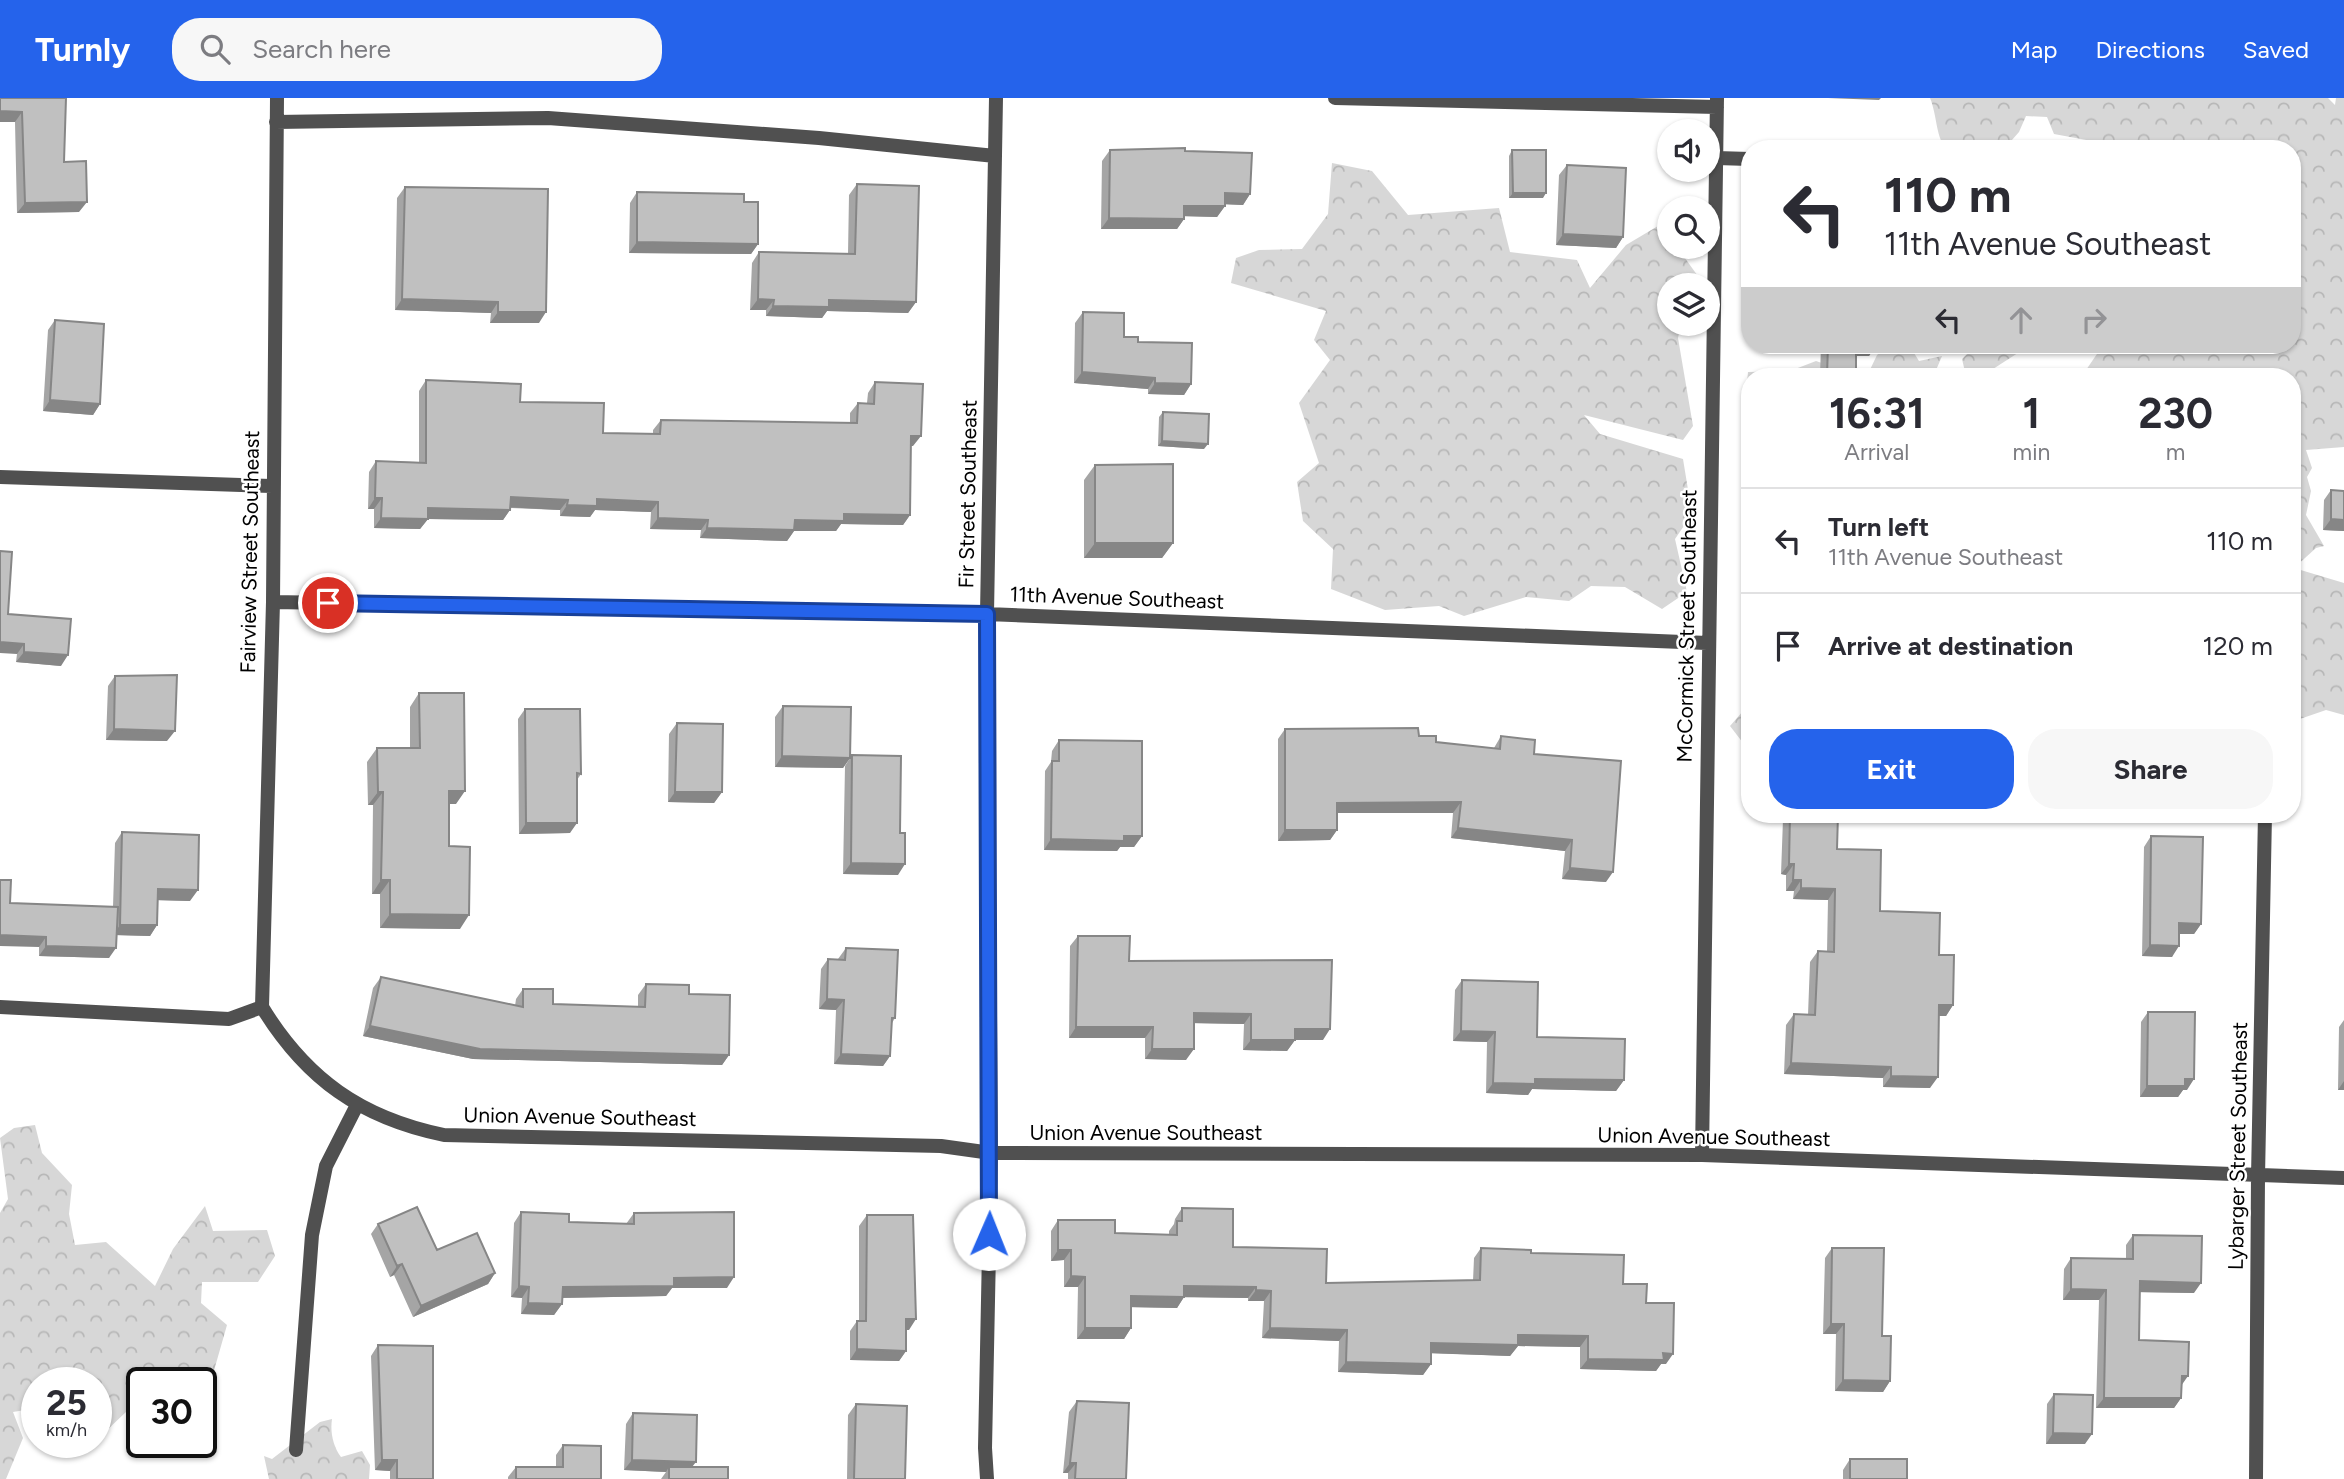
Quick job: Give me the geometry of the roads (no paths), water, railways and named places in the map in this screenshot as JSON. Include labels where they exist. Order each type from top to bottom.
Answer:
[{"type":"street","name":"Fairview Street Southeast","points":[[262,1007],[273,602],[277,98]]},
{"type":"street","name":"Fir Street Southeast","points":[[987,1479],[985,1448],[991,1153],[987,614],[996,98]]},
{"type":"street","points":[[1335,98],[1717,102]]},
{"type":"street","points":[[276,122],[548,118],[820,138],[995,156]]},
{"type":"street","points":[[1720,158],[1741,159]]},
{"type":"street","name":"McCormick Street Southeast","points":[[1702,1155],[1707,643],[1716,182]]},
{"type":"street","points":[[0,477],[272,486]]},
{"type":"street","name":"11th Avenue Southeast","points":[[273,602],[987,614],[1707,643]]},
{"type":"street","name":"Lybarger Street Southeast","points":[[2256,1479],[2265,823]]},
{"type":"street","points":[[0,1007],[229,1019],[262,1007]]},
{"type":"street","name":"Union Avenue Southeast","points":[[262,1007],[280,1037],[333,1090],[384,1119],[444,1135],[941,1146],[991,1153],[1702,1155],[2344,1178]]},
{"type":"street","points":[[296,1450],[312,1235],[326,1166],[357,1105]]}]
